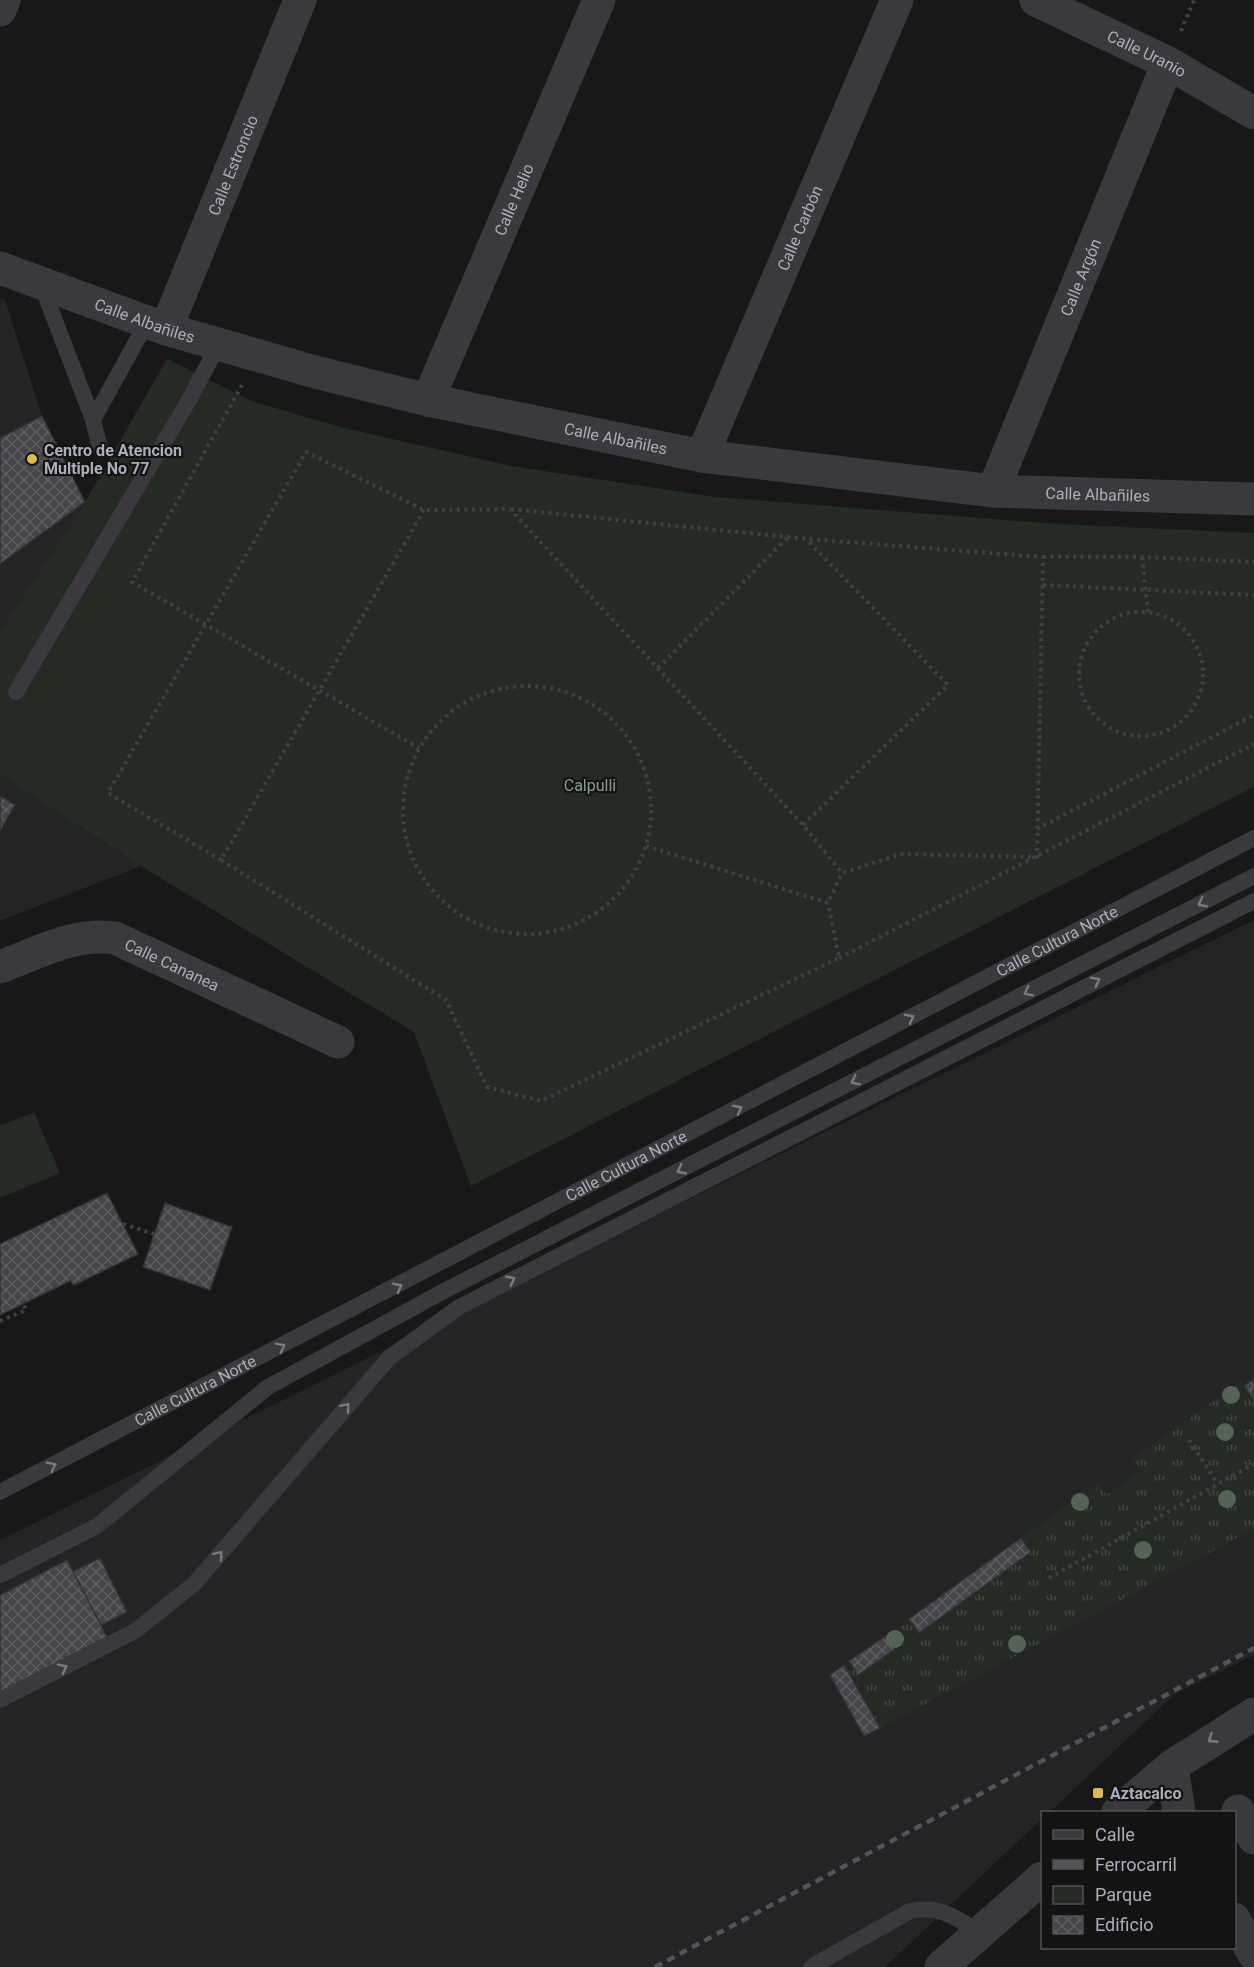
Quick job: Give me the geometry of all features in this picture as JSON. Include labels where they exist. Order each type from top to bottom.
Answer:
[{"type":"street","points":[[0,9],[4,0]]},
{"type":"street","name":"Calle Estroncio","points":[[156,326],[300,0]]},
{"type":"street","name":"Calle Helio","points":[[428,400],[599,0]]},
{"type":"street","name":"Calle Carbón","points":[[702,456],[897,0]]},
{"type":"street","name":"Calle Uranio","points":[[1036,0],[1168,63],[1254,113]]},
{"type":"street","name":"Calle Argón","points":[[993,491],[1168,63]]},
{"type":"street","name":"Calle Albañiles","points":[[0,268],[156,326],[257,355],[428,400],[702,456],[993,491],[1254,499]]},
{"type":"street","name":"Calle Cananea","points":[[0,967],[79,937],[95,935],[115,938],[338,1042]]},
{"type":"street","points":[[1121,1811],[1172,1766],[1254,1714]]},
{"type":"street","points":[[1172,1766],[1179,1811]]},
{"type":"street","points":[[941,1967],[1041,1879]]},
{"type":"street","points":[[1236,1922],[1254,1954]]},
{"type":"lane","points":[[41,283],[93,420],[100,448]]},
{"type":"lane","points":[[93,420],[156,326]]},
{"type":"lane","points":[[15,692],[189,400],[219,344]]},
{"type":"lane","name":"Calle Cultura Norte","points":[[0,1492],[1254,838]]},
{"type":"lane","points":[[0,1575],[97,1526],[268,1387],[444,1291],[1254,876]]},
{"type":"lane","points":[[0,1700],[135,1630],[194,1584],[389,1358],[459,1307],[1254,901]]},
{"type":"lane","points":[[811,1967],[910,1911],[928,1908],[950,1914],[980,1933]]},
{"type":"path","points":[[257,355],[132,582],[419,748]]},
{"type":"path","points":[[1254,562],[1142,557],[1043,557],[807,539],[510,509],[424,510],[306,452],[108,793],[221,860],[446,1000],[487,1087],[541,1101],[839,958],[1254,744]]},
{"type":"path","points":[[510,509],[803,825],[842,873]]},
{"type":"path","points":[[221,860],[424,510]]},
{"type":"path","points":[[658,668],[788,537]]},
{"type":"path","points":[[803,825],[948,685],[807,539]]},
{"type":"path","points":[[1037,857],[1043,557]]},
{"type":"path","points":[[1142,557],[1148,612]]},
{"type":"path","points":[[1043,585],[1254,595]]},
{"type":"path","points":[[1148,612],[1168,617],[1184,629],[1196,645],[1203,664],[1202,687],[1193,708],[1178,725],[1157,734],[1134,736],[1112,729],[1094,714],[1083,695],[1079,672],[1083,650],[1094,633],[1109,620],[1119,616],[1148,612]]},
{"type":"path","points":[[515,686],[538,686],[584,700],[621,730],[635,750],[645,773],[650,814],[646,846],[636,869],[622,890],[604,908],[584,920],[561,930],[536,934],[511,933],[487,927],[465,917],[444,902],[427,884],[414,863],[406,840],[404,793],[409,770],[419,748],[432,729],[450,712],[470,699],[515,686]]},
{"type":"path","points":[[1037,829],[1254,715]]},
{"type":"path","points":[[646,846],[828,903]]},
{"type":"path","points":[[839,958],[828,903],[842,873],[901,854],[1037,857]]},
{"type":"path","points":[[123,1224],[154,1234]]},
{"type":"path","points":[[0,1321],[26,1310],[23,1304]]},
{"type":"path","points":[[1189,1440],[1218,1484]]},
{"type":"path","points":[[1048,1578],[1254,1464]]},
{"type":"shaded area","name":"Centro de Atencion Multiple No 77","points":[[0,298],[5,300],[42,416],[85,502],[0,631]]},
{"type":"shaded area","points":[[0,775],[141,866],[0,921]]},
{"type":"shaded area","points":[[1254,920],[1254,1655],[1175,1694],[1051,1811],[1041,1811],[1041,1820],[885,1967],[0,1967],[0,1540]]},
{"type":"green space","name":"Calpulli","points":[[167,359],[251,401],[344,428],[511,466],[715,497],[1057,524],[1254,533],[1254,787],[471,1186],[414,1032],[141,866],[0,775],[0,631],[85,502]]},
{"type":"green space","points":[[34,1112],[60,1173],[0,1198],[0,1126]]},
{"type":"green space","points":[[1241,1381],[1254,1400],[1254,1529],[880,1728],[844,1665],[849,1661],[859,1675],[894,1649],[886,1636],[909,1619],[919,1633],[1031,1552],[1021,1538],[1098,1483],[1107,1495],[1141,1471],[1133,1459]]},
{"type":"building","points":[[42,416],[85,502],[0,564],[0,438]]},
{"type":"building","points":[[0,796],[15,805],[0,831]]},
{"type":"building","points":[[107,1193],[138,1254],[74,1285],[70,1281],[0,1315],[0,1244]]},
{"type":"building","points":[[165,1203],[232,1227],[210,1290],[143,1267]]},
{"type":"building","points":[[1254,1379],[1254,1400],[1244,1386]]},
{"type":"building","points":[[1021,1538],[1031,1552],[919,1633],[909,1619]]},
{"type":"building","points":[[100,1558],[127,1612],[99,1626],[72,1572]]},
{"type":"building","points":[[67,1560],[107,1637],[0,1692],[0,1595]]},
{"type":"building","points":[[886,1636],[895,1649],[858,1675],[849,1661]]},
{"type":"building","points":[[844,1665],[880,1728],[864,1736],[830,1675]]},
{"type":"railway","points":[[655,1967],[1254,1648]]},
{"type":"place","name":"Centro de Atencion Multiple No 77","points":[[32,459]]},
{"type":"place","name":"Aztacalco","points":[[1098,1793]]}]
